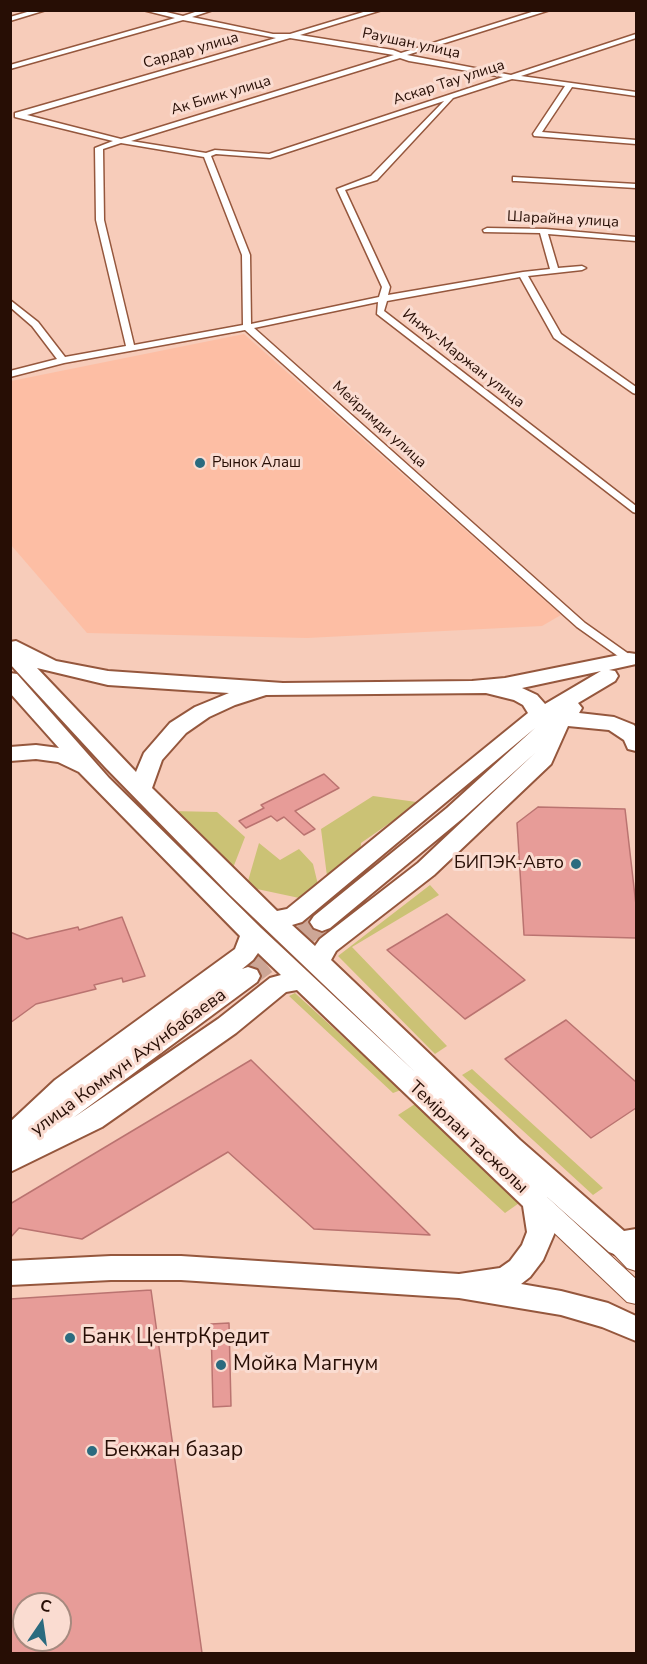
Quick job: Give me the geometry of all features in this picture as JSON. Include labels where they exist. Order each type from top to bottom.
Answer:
[{"type":"highway","points":[[10,643],[30,657],[50,666],[108,678],[283,690],[472,688],[505,685],[632,656]]},
{"type":"highway","points":[[10,651],[140,790],[238,889],[284,918],[310,959]]},
{"type":"highway","points":[[284,918],[505,740],[549,721],[632,656]]},
{"type":"highway","points":[[10,679],[249,955]]},
{"type":"highway","points":[[472,688],[520,694],[530,700],[549,721],[614,724],[634,737],[636,744]]},
{"type":"highway","points":[[140,790],[152,758],[178,729],[202,712],[228,700],[283,690]]},
{"type":"highway","points":[[10,1161],[93,1120],[226,1026],[426,869],[543,759],[549,721]]},
{"type":"highway","points":[[10,754],[36,752],[63,756],[89,768]]},
{"type":"highway","points":[[10,1139],[64,1087],[249,955],[310,959]]},
{"type":"highway","name":"улица Коммун Ахунбабаева","points":[[10,1150],[249,955]]},
{"type":"highway","name":"Темірлан тасжолы","points":[[310,959],[536,1202]]},
{"type":"highway","name":"Темірлан тасжолы","points":[[310,959],[511,1148],[631,1249]]},
{"type":"highway","points":[[459,1286],[506,1279],[520,1269],[533,1252],[541,1232],[536,1202]]},
{"type":"highway","points":[[10,1273],[111,1268],[181,1268],[459,1286],[561,1303],[608,1316],[636,1329]]},
{"type":"main road","name":"Темірлан тасжолы","points":[[536,1202],[636,1294]]},
{"type":"street","points":[[10,19],[43,10]]},
{"type":"street","name":"Раушан улица","points":[[146,10],[273,36],[292,36],[512,77],[636,94]]},
{"type":"street","points":[[10,67],[210,10]]},
{"type":"street","name":"Сардар улица","points":[[14,116],[379,10]]},
{"type":"street","name":"Ак Биик улица","points":[[131,349],[100,220],[99,148],[547,10]]},
{"type":"street","name":"Аскар Тау улица","points":[[207,155],[215,152],[270,156],[636,36]]},
{"type":"street","points":[[570,85],[537,134],[636,142]]},
{"type":"street","name":"Инжу-Маржан улица","points":[[452,97],[374,178],[341,189],[386,287],[380,312],[636,510]]},
{"type":"street","points":[[14,116],[120,141],[207,155],[246,255],[247,327]]},
{"type":"street","points":[[516,179],[636,186]]},
{"type":"street","name":"Шарайна улица","points":[[487,230],[543,231],[636,239]]},
{"type":"street","points":[[543,231],[554,270]]},
{"type":"street","points":[[10,374],[63,360],[247,327],[382,299],[523,274],[582,268]]},
{"type":"street","points":[[523,274],[557,336],[636,391]]},
{"type":"street","points":[[10,302],[35,324],[63,360]]},
{"type":"street","name":"Мейримди улица","points":[[247,327],[581,625],[632,656]]},
{"type":"shaded area","name":"Рынок Алаш","points":[[244,334],[561,615],[542,626],[307,638],[87,633],[11,545],[11,381]]},
{"type":"shaded area","points":[[373,796],[431,804],[407,821],[394,820],[361,843],[360,856],[328,884],[321,829]]},
{"type":"shaded area","points":[[171,811],[217,812],[245,837],[233,868]]},
{"type":"shaded area","points":[[259,843],[280,860],[299,849],[313,864],[320,893],[304,899],[257,889],[248,881]]},
{"type":"shaded area","points":[[430,885],[439,895],[352,947],[447,1046],[435,1054],[338,956]]},
{"type":"shaded area","points":[[295,993],[401,1090],[393,1093],[289,996]]},
{"type":"shaded area","points":[[472,1069],[603,1188],[593,1195],[462,1075]]},
{"type":"shaded area","points":[[415,1104],[522,1201],[505,1213],[398,1115]]},
{"type":"building","points":[[324,774],[339,788],[295,811],[315,829],[304,835],[284,817],[277,821],[271,816],[246,828],[239,821],[264,808],[261,805]]},
{"type":"building","name":"БИПЭК-Авто","points":[[538,807],[625,809],[636,905],[636,938],[524,935],[517,823]]},
{"type":"building","points":[[447,914],[525,980],[465,1019],[387,950]]},
{"type":"building","points":[[122,917],[145,976],[123,982],[122,978],[94,985],[96,989],[36,1004],[10,1023],[10,932],[27,939],[78,927],[79,930]]},
{"type":"building","points":[[566,1020],[636,1082],[636,1108],[591,1138],[505,1059]]},
{"type":"building","points":[[251,1060],[430,1235],[314,1229],[228,1152],[82,1239],[19,1228],[10,1238],[10,1204]]},
{"type":"building","name":"Бекжан базар","points":[[151,1290],[202,1653],[10,1653],[10,1299]]},
{"type":"building","name":"Мойка Магнум","points":[[229,1323],[231,1406],[213,1407],[211,1324]]},
{"type":"tunnel","points":[[248,976],[322,922]]},
{"type":"place","name":"Рынок Алаш","points":[[200,463]]},
{"type":"place","name":"БИПЭК-Авто","points":[[576,864]]},
{"type":"place","name":"Банк ЦентрКредит","points":[[70,1338]]},
{"type":"place","name":"Мойка Магнум","points":[[221,1365]]},
{"type":"place","name":"Бекжан базар","points":[[92,1451]]}]
